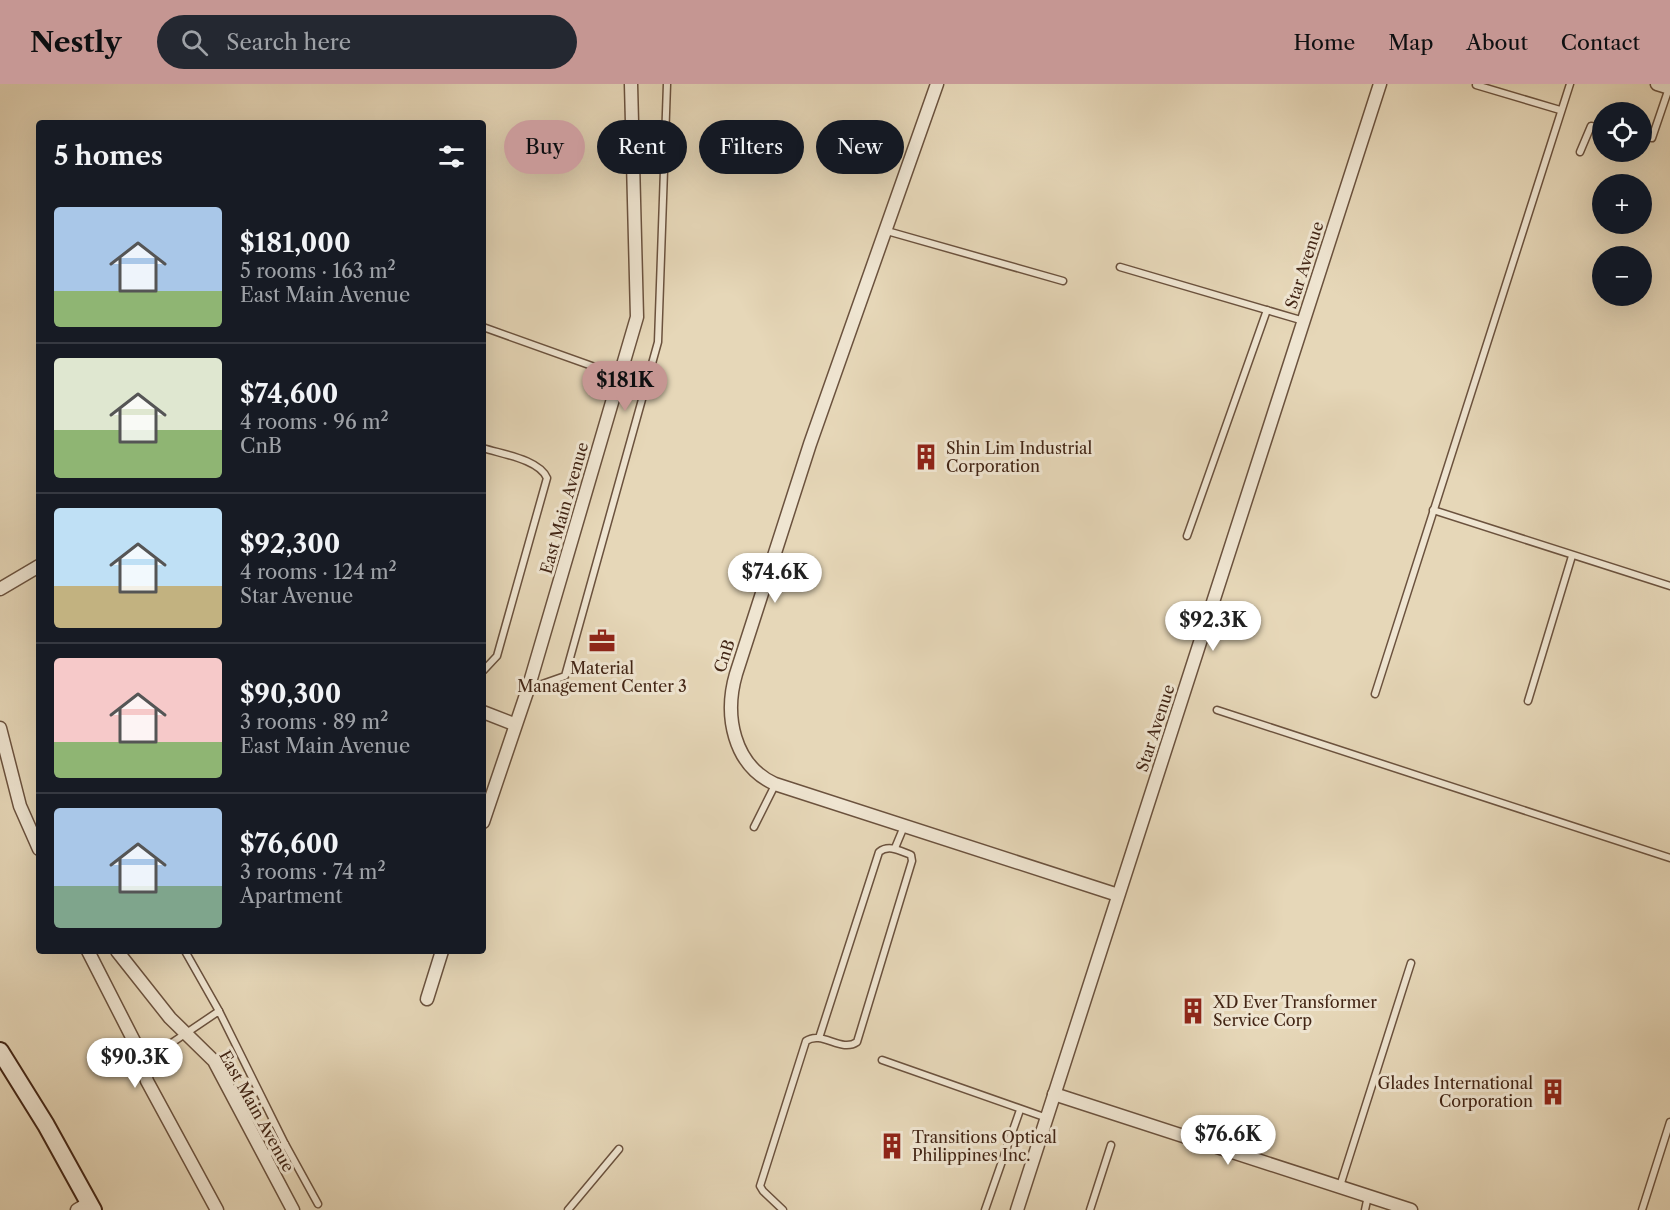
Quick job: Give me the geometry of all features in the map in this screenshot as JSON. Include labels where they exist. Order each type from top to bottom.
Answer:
[{"type":"main road","points":[[0,1051],[46,1125],[86,1208]]},
{"type":"street","name":"East Main Avenue","points":[[486,813],[514,724],[528,689],[637,317],[631,84]]},
{"type":"street","name":"CnB","points":[[938,84],[810,444],[733,684],[730,712],[739,747],[753,769],[775,784],[905,824],[1118,895]]},
{"type":"street","name":"Star Avenue","points":[[1017,1210],[1380,84]]},
{"type":"street","points":[[0,589],[36,568]]},
{"type":"street","points":[[486,713],[514,724]]},
{"type":"street","points":[[0,728],[20,806],[36,842]]},
{"type":"street","points":[[90,954],[136,1045],[147,1081],[217,1210]]},
{"type":"street","name":"East Main Avenue","points":[[119,954],[185,1034],[214,1062],[293,1210]]},
{"type":"street","points":[[427,999],[441,954]]},
{"type":"street","points":[[1054,1094],[1411,1210]]},
{"type":"lane","points":[[528,689],[565,676],[658,342],[667,84]]},
{"type":"lane","points":[[1375,694],[1570,84]]},
{"type":"lane","points":[[1476,85],[1560,110]]},
{"type":"lane","points":[[1652,138],[1665,87]]},
{"type":"lane","points":[[1580,152],[1592,126]]},
{"type":"lane","points":[[887,231],[1063,281]]},
{"type":"lane","points":[[1120,267],[1304,321]]},
{"type":"lane","points":[[1187,536],[1267,310]]},
{"type":"lane","points":[[486,328],[620,376]]},
{"type":"lane","points":[[486,449],[535,465],[544,472],[547,478],[497,656],[486,668]]},
{"type":"lane","points":[[1433,510],[1670,586]]},
{"type":"lane","points":[[1527,701],[1572,555]]},
{"type":"lane","points":[[1217,710],[1670,858]]},
{"type":"lane","points":[[754,827],[775,784]]},
{"type":"lane","points":[[895,848],[905,824]]},
{"type":"lane","points":[[783,1210],[760,1186],[806,1041],[819,1038],[849,1046],[857,1042],[912,861],[911,855],[895,848],[883,849],[879,852],[819,1038]]},
{"type":"lane","points":[[187,954],[219,1011],[285,1144],[318,1204]]},
{"type":"lane","points":[[1340,1187],[1411,963]]},
{"type":"lane","points":[[141,1063],[219,1011]]},
{"type":"lane","points":[[882,1060],[1047,1118]]},
{"type":"lane","points":[[985,1210],[1020,1110]]},
{"type":"lane","points":[[1642,1210],[1670,1122]]},
{"type":"lane","points":[[264,1156],[285,1144]]},
{"type":"lane","points":[[1090,1210],[1111,1145]]},
{"type":"lane","points":[[568,1210],[619,1149]]},
{"type":"lane","points":[[1662,1149],[1670,1152]]},
{"type":"lane","points":[[1365,1210],[1368,1196]]},
{"type":"place","name":"Shin Lim Industrial Corporation","points":[[926,457]]},
{"type":"place","name":"Material Management Center 3","points":[[602,641]]},
{"type":"place","name":"XD Ever Transformer Service Corp","points":[[1193,1011]]},
{"type":"place","name":"Glades International Corporation","points":[[1553,1092]]},
{"type":"place","name":"Transitions Optical Philippines Inc.","points":[[892,1146]]}]
